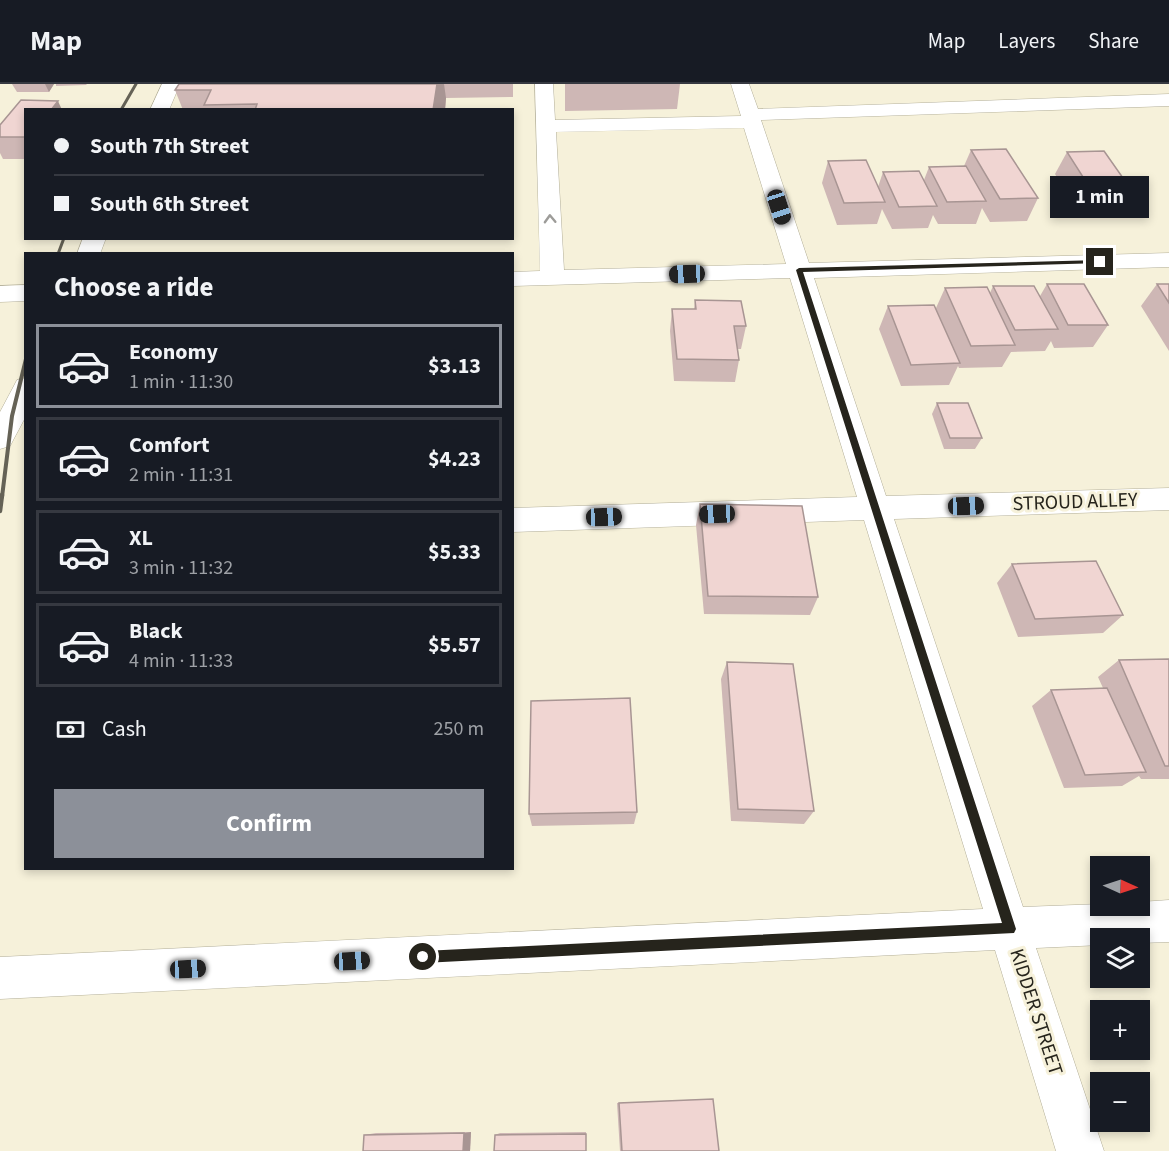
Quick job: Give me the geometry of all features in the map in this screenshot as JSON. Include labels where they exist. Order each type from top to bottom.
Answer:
[{"type":"street","points":[[160,108],[171,84]]},
{"type":"street","points":[[544,84],[552,278]]},
{"type":"street","name":"KIDDER STREET","points":[[740,84],[1080,1151]]},
{"type":"street","points":[[547,126],[1169,100]]},
{"type":"street","points":[[514,279],[1169,260]]},
{"type":"street","points":[[0,294],[24,293]]},
{"type":"street","points":[[0,439],[24,391]]},
{"type":"street","name":"STROUD ALLEY","points":[[514,520],[1169,499]]},
{"type":"street","points":[[0,978],[1169,921]]},
{"type":"building","points":[[179,84],[437,84],[433,108],[256,108],[257,104],[204,105],[211,90],[175,90]]},
{"type":"building","points":[[21,100],[58,101],[53,108],[24,108],[24,137],[0,137],[0,125]]},
{"type":"building","points":[[1006,149],[1038,198],[1000,199],[971,150]]},
{"type":"building","points":[[1104,151],[1130,188],[1090,188],[1067,152]]},
{"type":"building","points":[[866,160],[885,202],[844,203],[828,161]]},
{"type":"building","points":[[966,166],[986,201],[947,202],[929,167]]},
{"type":"building","points":[[919,171],[937,206],[899,207],[883,172]]},
{"type":"building","points":[[1047,284],[1084,284],[1108,325],[1068,325]]},
{"type":"building","points":[[1157,284],[1169,284],[1169,303]]},
{"type":"building","points":[[993,286],[1034,286],[1058,329],[1015,330]]},
{"type":"building","points":[[987,287],[1015,345],[971,346],[945,288]]},
{"type":"building","points":[[695,300],[741,301],[746,326],[734,326],[739,360],[677,359],[672,309],[696,309]]},
{"type":"building","points":[[934,305],[960,363],[911,365],[888,306]]},
{"type":"building","points":[[937,403],[968,403],[982,438],[950,438]]},
{"type":"building","points":[[700,504],[802,506],[818,597],[708,596]]},
{"type":"building","points":[[1096,561],[1123,615],[1035,619],[1012,564]]},
{"type":"building","points":[[1169,659],[1169,766],[1165,766],[1119,660]]},
{"type":"building","points":[[727,662],[793,664],[814,811],[738,809]]},
{"type":"building","points":[[1107,688],[1146,772],[1085,775],[1051,690]]},
{"type":"building","points":[[630,698],[637,812],[529,814],[531,701]]},
{"type":"building","points":[[713,1099],[719,1151],[622,1151],[619,1103]]},
{"type":"building","points":[[464,1133],[463,1151],[363,1151],[364,1135]]},
{"type":"building","points":[[586,1134],[586,1151],[494,1151],[495,1135]]},
{"type":"railway","points":[[122,108],[136,84]]},
{"type":"railway","points":[[59,252],[63,240]]},
{"type":"railway","points":[[2,497],[12,416],[24,367]]},
{"type":"railway","points":[[0,511],[2,495]]},
{"type":"route","points":[[423,957],[1010,929],[799,270],[1100,262]]}]
